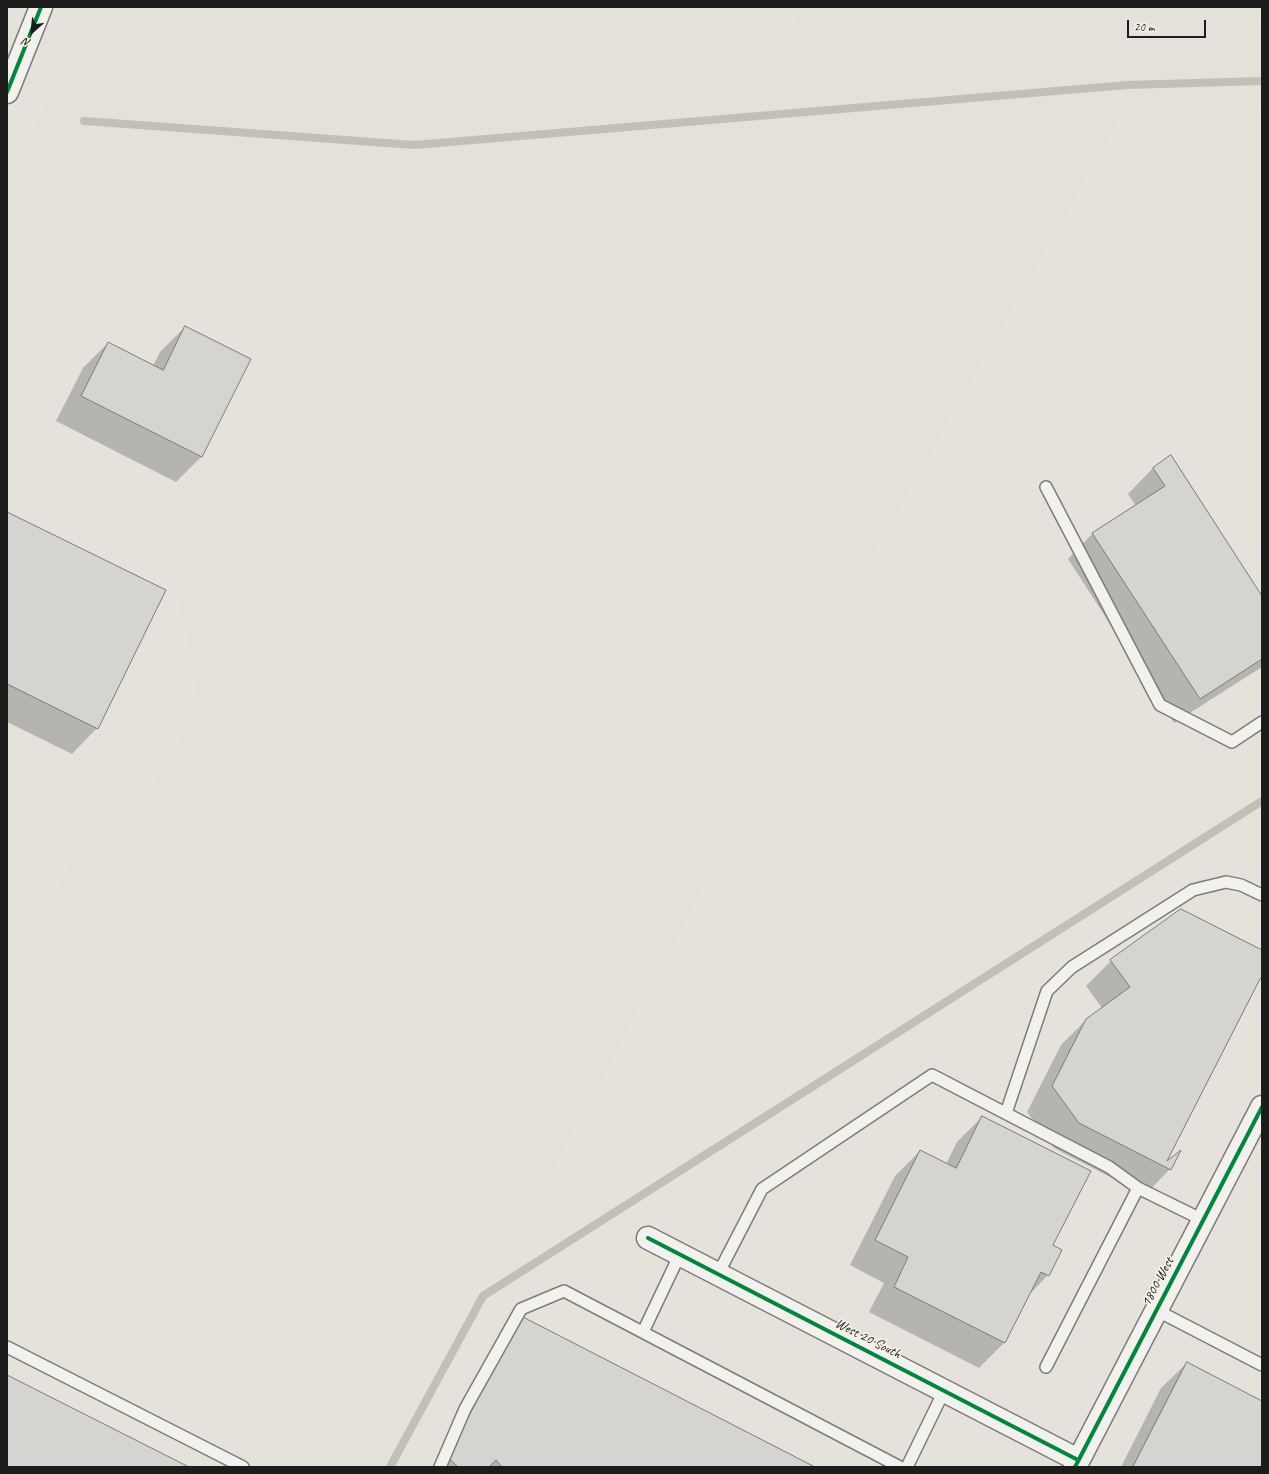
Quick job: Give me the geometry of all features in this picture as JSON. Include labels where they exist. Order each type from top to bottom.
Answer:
[{"type":"street","points":[[7,92],[40,7]]},
{"type":"street","name":"1800 West","points":[[1076,1464],[1262,1107]]},
{"type":"street","name":"West 20 South","points":[[648,1238],[944,1391],[1076,1464]]},
{"type":"lane","points":[[1046,487],[1160,705],[1232,742],[1262,722]]},
{"type":"lane","points":[[1006,1113],[1047,990],[1072,967],[1193,890],[1226,882],[1242,885],[1262,895]]},
{"type":"lane","points":[[718,1274],[762,1189],[932,1075],[1109,1167],[1138,1188],[1203,1220]]},
{"type":"lane","points":[[1046,1367],[1138,1188]]},
{"type":"lane","points":[[643,1332],[680,1254]]},
{"type":"lane","points":[[440,1467],[465,1409],[521,1309],[564,1291],[900,1467]]},
{"type":"lane","points":[[1156,1310],[1262,1366]]},
{"type":"lane","points":[[7,1347],[243,1467]]},
{"type":"lane","points":[[906,1467],[944,1391]]},
{"type":"shaded area","points":[[7,7],[1262,7],[1262,1467],[7,1467]]},
{"type":"shaded area","points":[[805,7],[1229,7],[1262,23],[1262,108],[1128,104],[872,556],[164,201],[154,220],[23,154],[55,82],[219,115],[435,114],[593,109],[713,88],[774,49]]},
{"type":"shaded area","points":[[175,590],[722,852],[554,1168],[51,905],[73,855],[143,802],[199,709],[187,637]]},
{"type":"building","points":[[185,326],[251,359],[202,457],[81,396],[108,342],[163,370]]},
{"type":"building","points":[[1171,455],[1262,596],[1262,659],[1200,699],[1092,533],[1165,486],[1153,468]]},
{"type":"building","points":[[7,512],[166,590],[98,729],[7,684]]},
{"type":"building","points":[[1181,909],[1262,950],[1262,977],[1167,1161],[1181,1150],[1171,1170],[1079,1123],[1052,1086],[1086,1019],[1130,987],[1110,960]]},
{"type":"building","points":[[982,1116],[1091,1171],[1053,1245],[1062,1250],[1049,1276],[1041,1272],[1005,1343],[894,1287],[908,1257],[875,1240],[920,1150],[956,1168]]},
{"type":"building","points":[[521,1316],[815,1467],[502,1467],[496,1460],[489,1467],[458,1467],[448,1457]]},
{"type":"building","points":[[1187,1362],[1262,1401],[1262,1467],[1133,1467]]},
{"type":"building","points":[[7,1375],[189,1467],[7,1467]]},
{"type":"waterway","points":[[84,121],[414,145],[1127,85],[1262,81]]},
{"type":"waterway","points":[[390,1467],[483,1296],[1262,801]]},
{"type":"cycle path","points":[[7,92],[41,7]]},
{"type":"cycle path","points":[[1075,1467],[1262,1107]]},
{"type":"cycle path","points":[[648,1238],[1078,1460]]}]
